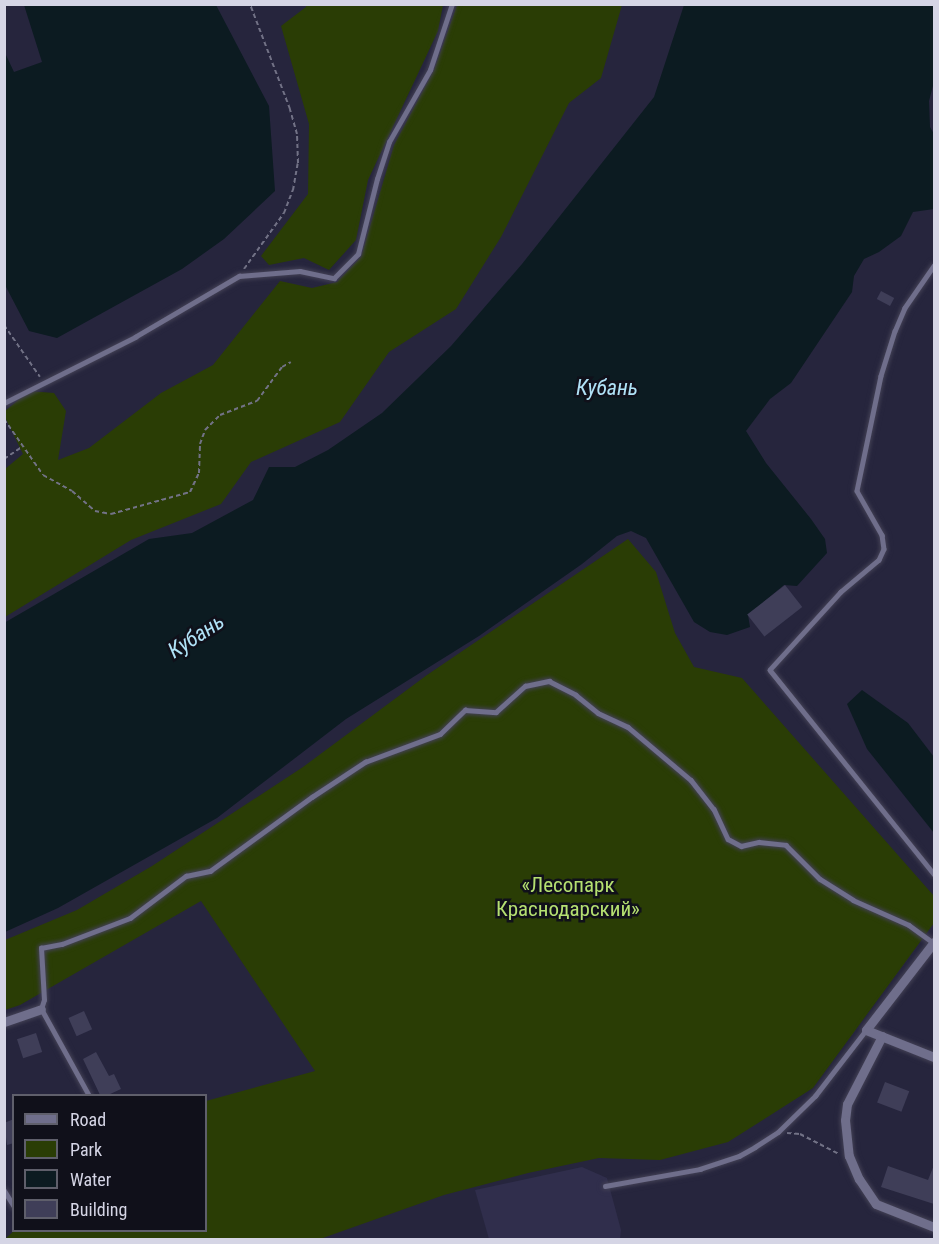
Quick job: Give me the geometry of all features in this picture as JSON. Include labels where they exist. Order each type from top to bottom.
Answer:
[{"type":"street","points":[[934,943],[866,1030],[934,1057]]},
{"type":"street","points":[[4,1022],[41,1010]]},
{"type":"street","points":[[882,1036],[848,1104],[845,1120],[849,1156],[859,1179],[876,1204],[934,1227]]},
{"type":"lane","points":[[4,403],[135,337],[239,276],[300,271],[334,278],[358,254],[389,142],[429,70],[452,4]]},
{"type":"lane","points":[[934,266],[906,308],[895,331],[881,376],[857,491],[882,535],[884,549],[879,560],[841,592],[770,670],[934,874]]},
{"type":"lane","points":[[88,1094],[41,1010],[44,1000],[41,948],[62,944],[130,918],[186,876],[210,871],[312,796],[365,762],[440,734],[465,710],[496,712],[525,686],[549,681],[576,695],[598,713],[628,727],[691,780],[714,809],[728,839],[741,846],[759,842],[786,844],[820,879],[853,900],[909,925],[934,943]]},
{"type":"lane","points":[[605,1186],[700,1169],[739,1156],[778,1132],[815,1096],[866,1030]]},
{"type":"lane","points":[[4,1190],[12,1203]]},
{"type":"path","points":[[239,276],[284,213],[294,190],[298,163],[297,134],[290,109],[250,4]]},
{"type":"path","points":[[4,325],[44,383]]},
{"type":"path","points":[[4,419],[43,475],[72,491],[95,511],[111,514],[190,492],[200,473],[200,444],[205,430],[220,415],[257,401],[282,367],[291,362]]},
{"type":"path","points":[[4,459],[22,446]]},
{"type":"path","points":[[778,1132],[800,1134],[849,1156]]},
{"type":"shaded area","points":[[582,1167],[607,1178],[621,1230],[620,1239],[489,1239],[475,1190]]},
{"type":"green space","points":[[306,5],[443,5],[438,31],[368,180],[356,240],[329,270],[304,258],[269,265],[261,256],[308,194],[309,124],[281,26]]},
{"type":"green space","points":[[457,5],[622,5],[601,78],[569,103],[501,237],[456,309],[389,352],[340,422],[251,462],[221,504],[131,540],[5,617],[5,469],[23,454],[5,417],[5,411],[29,391],[54,393],[66,411],[58,460],[89,448],[161,393],[213,365],[280,281],[312,288],[337,282],[361,257],[394,145],[434,70]]},
{"type":"green space","name":"«Лесопарк Краснодарский»","points":[[628,539],[656,572],[675,633],[694,667],[742,678],[934,896],[934,923],[813,1088],[728,1142],[660,1160],[599,1158],[528,1173],[444,1195],[320,1239],[5,1239],[13,1232],[207,1232],[207,1101],[315,1071],[201,901],[20,1005],[5,1010],[5,940],[77,910],[152,866],[303,767],[427,675]]},
{"type":"water","points":[[24,5],[216,5],[269,106],[275,191],[224,239],[182,269],[57,338],[29,331],[5,285],[5,53],[14,72],[42,62]]},
{"type":"water","name":"Кубань","points":[[684,5],[934,5],[934,82],[929,101],[930,127],[934,134],[934,209],[913,212],[901,236],[879,252],[864,259],[854,276],[852,292],[791,383],[770,399],[746,431],[766,463],[825,539],[827,553],[797,586],[784,585],[748,615],[750,627],[727,635],[710,632],[694,622],[646,538],[631,531],[617,536],[582,564],[479,636],[346,719],[217,818],[58,908],[5,932],[4,623],[149,539],[192,533],[253,500],[269,467],[295,467],[328,450],[382,413],[451,346],[522,264],[654,97]]},
{"type":"water","points":[[862,690],[908,723],[934,757],[934,833],[867,749],[847,704]]},
{"type":"building","points":[[881,291],[894,298],[890,306],[877,299]]},
{"type":"building","points":[[785,585],[802,607],[764,637],[747,615]]},
{"type":"building","points":[[84,1011],[92,1029],[77,1036],[68,1018]]},
{"type":"building","points":[[36,1033],[42,1052],[23,1058],[17,1039]]},
{"type":"building","points":[[96,1052],[109,1076],[114,1074],[121,1089],[110,1094],[100,1094],[83,1059]]},
{"type":"building","points":[[885,1082],[909,1091],[901,1112],[877,1103]]},
{"type":"building","points":[[12,1120],[12,1144],[7,1145],[4,1123]]},
{"type":"building","points":[[934,1165],[934,1204],[881,1187],[888,1166],[928,1180]]}]
